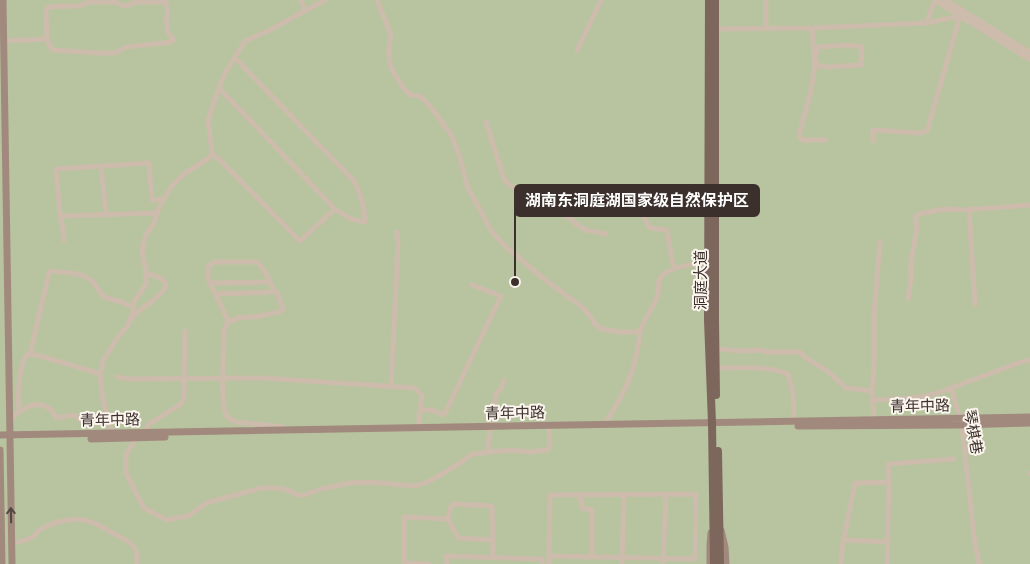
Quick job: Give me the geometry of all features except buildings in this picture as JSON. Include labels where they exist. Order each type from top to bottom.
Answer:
[{"type":"main road","points":[[3,0],[12,564]]},
{"type":"main road","name":"洞庭大道","points":[[709,0],[708,320],[715,425]]},
{"type":"main road","name":"洞庭大道","points":[[715,0],[715,425],[716,521],[720,563]]},
{"type":"main road","name":"青年中路","points":[[0,436],[490,429],[604,425],[961,422],[1030,417]]},
{"type":"main road","name":"青年中路","points":[[715,425],[874,420],[1030,423]]},
{"type":"main road","points":[[0,440],[10,437],[136,438],[715,425]]},
{"type":"main road","points":[[0,450],[2,564]]},
{"type":"main road","points":[[710,564],[710,544],[716,521]]},
{"type":"main road","name":"洞庭大道","points":[[716,521],[714,547],[720,563]]},
{"type":"street","points":[[301,0],[305,12]]},
{"type":"street","points":[[112,434],[103,399],[101,374],[103,361],[110,348],[127,327],[134,302],[146,284],[147,274],[142,253],[143,244],[154,223],[160,205],[172,186],[185,173],[208,159],[212,154],[208,119],[221,82],[245,41],[270,30],[325,0]]},
{"type":"street","points":[[377,0],[391,36],[389,57],[391,68],[404,89],[411,95],[420,96],[430,106],[452,136],[468,188],[492,232],[504,245],[545,280],[581,306],[601,329],[620,332],[640,332]]},
{"type":"street","points":[[577,51],[601,0]]},
{"type":"street","points":[[766,0],[766,28]]},
{"type":"street","points":[[926,23],[935,0],[1030,59]]},
{"type":"street","points":[[945,0],[1030,53]]},
{"type":"street","points":[[166,1],[168,5],[168,32],[174,39],[171,42],[126,48],[115,53],[99,53],[53,50],[48,46],[47,39],[47,8],[78,6],[89,2],[115,2],[124,6],[133,2],[166,1]]},
{"type":"street","points":[[715,29],[812,28],[926,23],[960,16]]},
{"type":"street","points":[[873,141],[873,130],[920,133],[927,131],[960,16]]},
{"type":"street","points":[[812,28],[815,66],[811,91],[799,135],[802,140],[826,140]]},
{"type":"street","points":[[3,41],[47,39]]},
{"type":"street","points":[[849,45],[862,47],[861,65],[826,67],[819,66],[815,59],[818,47],[849,45]]},
{"type":"street","points":[[219,88],[335,209],[351,219],[365,222],[361,195],[354,181],[234,58]]},
{"type":"street","points":[[486,122],[504,180],[507,183],[535,202],[570,218],[586,230],[606,234]]},
{"type":"street","points":[[212,154],[300,241],[335,209]]},
{"type":"street","points":[[64,240],[56,169],[149,162],[152,200],[164,199]]},
{"type":"street","points":[[102,166],[106,214]]},
{"type":"street","points":[[908,300],[917,226],[915,217],[918,214],[945,209],[1030,205]]},
{"type":"street","points":[[639,209],[650,228],[667,230],[675,269]]},
{"type":"street","points":[[969,209],[976,304]]},
{"type":"street","points":[[60,216],[157,213]]},
{"type":"street","points":[[391,386],[397,232]]},
{"type":"street","points":[[874,420],[872,391],[874,315],[880,241]]},
{"type":"street","points":[[229,322],[208,279],[208,267],[214,262],[258,262],[274,292],[277,292],[283,309],[280,312],[235,318],[229,322],[227,323],[224,331],[225,413],[229,419],[236,422],[286,428],[288,431]]},
{"type":"street","points":[[604,425],[627,384],[636,357],[642,324],[657,297],[659,281],[663,275],[682,266],[708,262]]},
{"type":"street","points":[[30,354],[50,271],[84,276],[93,282],[104,297],[133,308]]},
{"type":"street","points":[[128,323],[138,312],[164,291],[166,285],[163,279],[147,274]]},
{"type":"street","points":[[210,283],[270,282]]},
{"type":"street","points":[[420,412],[430,409],[444,415],[502,296],[472,285]]},
{"type":"street","points":[[216,294],[274,292]]},
{"type":"street","points":[[144,433],[149,424],[181,404],[184,398],[185,331]]},
{"type":"street","points":[[715,349],[800,352],[807,359],[826,370],[846,388],[872,391]]},
{"type":"street","points":[[19,412],[21,367],[27,354],[101,374]]},
{"type":"street","points":[[872,400],[907,399],[938,394],[1030,360]]},
{"type":"street","points":[[716,368],[768,369],[788,374],[793,393],[794,422]]},
{"type":"street","points":[[117,377],[130,379],[262,378],[415,388],[422,395],[419,425]]},
{"type":"street","points":[[489,452],[488,443],[496,394],[501,389],[504,380]]},
{"type":"street","name":"琴棋巷","points":[[951,388],[961,422],[974,537],[979,564]]},
{"type":"street","points":[[10,420],[23,408],[40,406],[51,409],[57,418],[72,415],[88,424],[108,422]]},
{"type":"street","points":[[136,438],[126,455],[126,472],[144,508],[167,520],[188,516],[206,503],[261,488],[278,488],[298,495],[304,495],[350,483],[369,482],[414,486],[430,481],[472,454],[511,450],[530,452],[548,450],[550,444],[549,430]]},
{"type":"street","points":[[887,564],[888,464],[954,459]]},
{"type":"street","points":[[841,564],[855,483],[889,482]]},
{"type":"street","points":[[622,564],[624,494]]},
{"type":"street","points":[[663,561],[666,494]]},
{"type":"street","points":[[548,564],[550,495],[696,494],[695,559],[663,561],[622,557],[549,556]]},
{"type":"street","points":[[580,495],[582,508],[592,510],[592,557]]},
{"type":"street","points":[[493,540],[458,538],[448,519],[453,504],[492,506],[493,540],[493,557]]},
{"type":"street","points":[[429,564],[404,563],[404,517],[448,519]]},
{"type":"street","points":[[12,543],[18,543],[21,540],[33,537],[38,531],[65,520],[88,521],[101,526],[130,543],[136,550],[137,564]]},
{"type":"street","points":[[844,540],[888,542]]},
{"type":"street","points":[[447,564],[446,556],[542,559],[542,564]]},
{"type":"green space","points":[[0,0],[1030,0],[1030,564],[0,564]]},
{"type":"place","name":"湖南东洞庭湖国家级自然保护区","points":[[515,282]]}]
